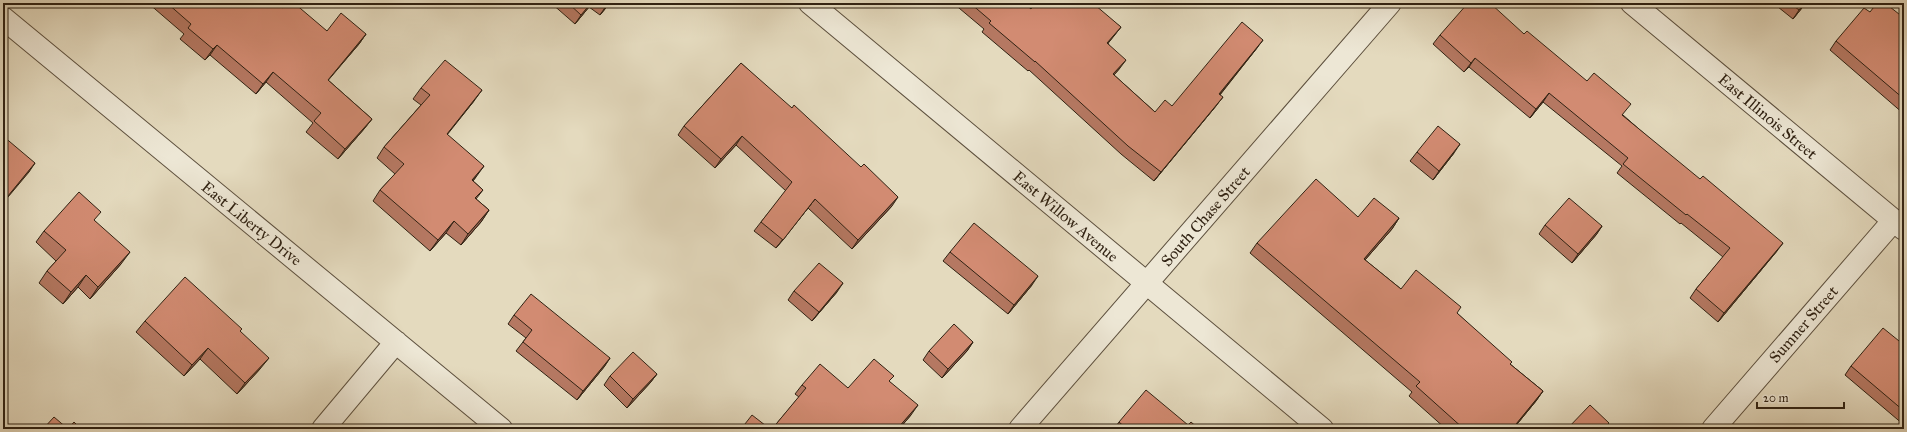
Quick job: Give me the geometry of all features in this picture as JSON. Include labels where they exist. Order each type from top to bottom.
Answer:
[{"type":"street","name":"East Willow Avenue","points":[[810,3],[1322,429]]},
{"type":"street","name":"South Chase Street","points":[[1020,429],[1390,3]]},
{"type":"street","name":"East Illinois Street","points":[[1632,3],[1899,224]]},
{"type":"street","name":"East Liberty Drive","points":[[3,18],[500,429]]},
{"type":"street","name":"Sumner Street","points":[[1713,429],[1899,224]]},
{"type":"street","points":[[323,429],[396,342]]},
{"type":"building","points":[[167,3],[277,3],[283,8],[287,3],[294,3],[327,31],[341,13],[366,34],[328,80],[372,119],[345,149],[314,121],[321,113],[273,72],[263,84],[217,45],[213,49],[188,28],[191,24]]},
{"type":"building","points":[[568,3],[591,3],[581,15]]},
{"type":"building","points":[[970,3],[1024,3],[1031,9],[1035,3],[1088,3],[1093,7],[1095,5],[1121,27],[1107,43],[1126,60],[1113,74],[1155,112],[1165,100],[1172,106],[1242,22],[1263,40],[1219,94],[1223,97],[1161,172],[1128,146],[1035,61],[989,23],[991,21]]},
{"type":"building","points":[[1468,3],[1490,3],[1524,34],[1527,31],[1587,81],[1594,73],[1631,104],[1622,115],[1700,179],[1703,176],[1783,243],[1724,313],[1696,289],[1730,248],[1687,214],[1686,215],[1623,164],[1628,158],[1549,93],[1536,109],[1475,58],[1471,63],[1440,35]]},
{"type":"building","points":[[1790,3],[1805,3],[1799,10]]},
{"type":"building","points":[[1877,3],[1885,3],[1904,18],[1904,99],[1836,41],[1864,8],[1870,12]]},
{"type":"building","points":[[445,60],[482,90],[447,134],[484,166],[472,180],[483,190],[475,198],[489,210],[468,234],[454,221],[438,240],[380,190],[404,164],[384,147],[430,95],[421,88]]},
{"type":"building","points":[[741,63],[792,108],[794,105],[861,167],[864,164],[898,197],[858,240],[815,199],[783,240],[761,222],[792,182],[742,136],[721,159],[684,126]]},
{"type":"building","points":[[1438,126],[1460,144],[1439,171],[1417,152]]},
{"type":"building","points":[[3,136],[35,163],[3,202]]},
{"type":"building","points":[[1316,179],[1358,217],[1374,198],[1399,218],[1364,259],[1401,289],[1416,270],[1461,307],[1457,313],[1512,362],[1510,364],[1543,391],[1512,429],[1464,429],[1416,386],[1420,382],[1257,243]]},
{"type":"building","points":[[79,192],[101,212],[94,220],[130,252],[98,287],[86,275],[71,292],[47,271],[66,250],[44,231]]},
{"type":"building","points":[[1569,198],[1602,226],[1578,254],[1545,225]]},
{"type":"building","points":[[974,223],[1038,276],[1014,305],[950,252]]},
{"type":"building","points":[[819,263],[843,283],[819,312],[794,291]]},
{"type":"building","points":[[185,277],[242,329],[240,331],[269,358],[245,383],[208,348],[192,365],[145,321]]},
{"type":"building","points":[[531,294],[610,358],[583,391],[523,342],[532,330],[514,315]]},
{"type":"building","points":[[954,324],[973,342],[948,369],[929,351]]},
{"type":"building","points":[[1883,328],[1904,345],[1904,411],[1851,366]]},
{"type":"building","points":[[633,352],[657,374],[633,399],[610,376]]},
{"type":"building","points":[[874,359],[894,376],[889,381],[918,405],[897,429],[772,429],[806,388],[802,385],[820,364],[848,388]]},
{"type":"building","points":[[1146,390],[1188,425],[1191,422],[1199,429],[1127,429],[1119,422]]},
{"type":"building","points":[[1590,405],[1609,423],[1604,429],[1567,429]]},
{"type":"building","points":[[752,415],[770,429],[741,429]]},
{"type":"building","points":[[54,417],[68,429],[43,429]]},
{"type":"building","points":[[74,422],[81,429],[68,429]]}]
